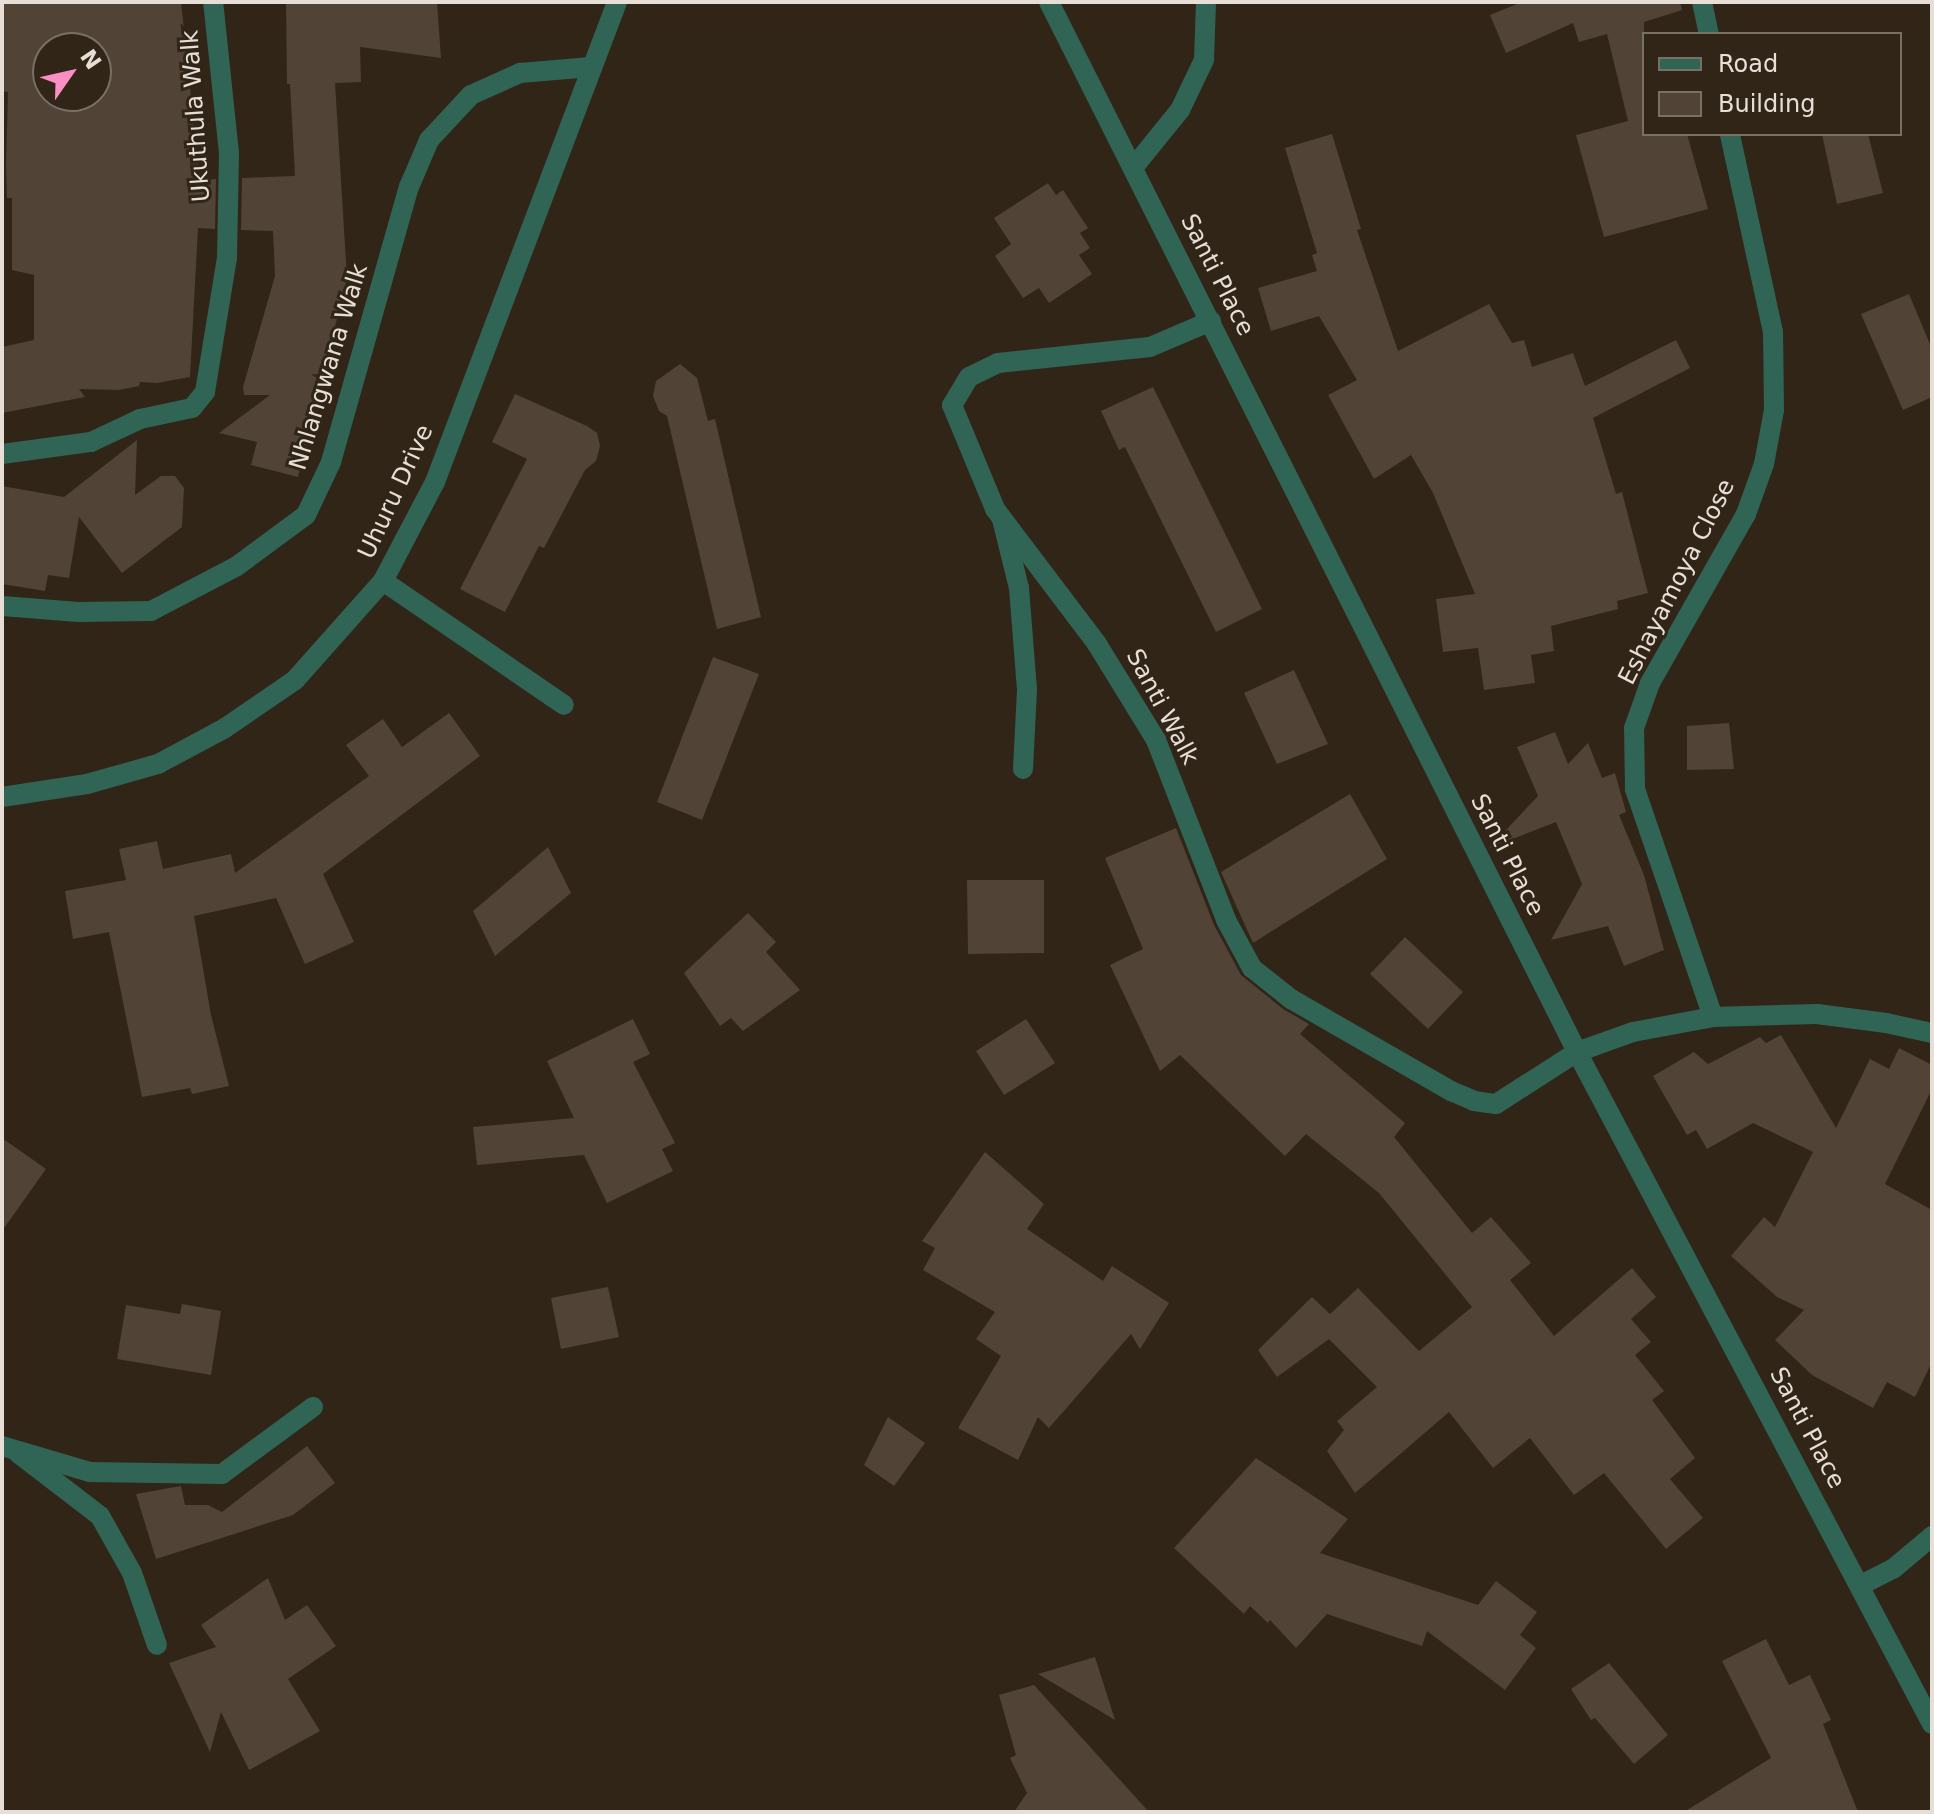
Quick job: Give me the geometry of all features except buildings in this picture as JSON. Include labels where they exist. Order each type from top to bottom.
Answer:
[{"type":"street","name":"Ukuthula Walk","points":[[2,454],[91,442],[140,419],[192,408],[205,392],[215,348],[228,243],[229,153],[213,2]]},
{"type":"street","name":"Uhuru Drive","points":[[2,797],[87,784],[158,764],[225,728],[295,680],[383,581],[435,482],[617,2]]},
{"type":"street","name":"Santi Place","points":[[1049,2],[1577,1052],[1932,1724]]},
{"type":"street","points":[[1133,168],[1180,110],[1204,60],[1206,2]]},
{"type":"street","points":[[1702,2],[1709,32]]},
{"type":"street","name":"Nhlangwana Walk","points":[[2,606],[79,612],[151,611],[237,566],[306,515],[331,462],[409,187],[429,140],[471,95],[520,73],[591,67]]},
{"type":"street","name":"Eshayamoya Close","points":[[1713,1017],[1635,789],[1634,728],[1650,683],[1746,514],[1764,464],[1774,410],[1773,332],[1730,136]]},
{"type":"street","name":"Santi Walk","points":[[1211,321],[1150,347],[998,363],[969,377],[952,405],[962,435],[1002,519],[1097,644],[1156,740],[1226,920],[1252,968],[1291,999],[1474,1101],[1496,1104],[1577,1052],[1633,1032],[1713,1017]]},
{"type":"street","points":[[1002,519],[1019,588],[1027,690],[1023,769]]},
{"type":"street","points":[[383,581],[564,705]]},
{"type":"street","points":[[1713,1017],[1817,1014],[1932,1033]]},
{"type":"street","points":[[10,1450],[90,1472],[222,1474],[313,1407]]},
{"type":"street","points":[[10,1450],[100,1516],[132,1573],[157,1645]]},
{"type":"street","points":[[1861,1585],[1893,1569],[1932,1536]]}]
